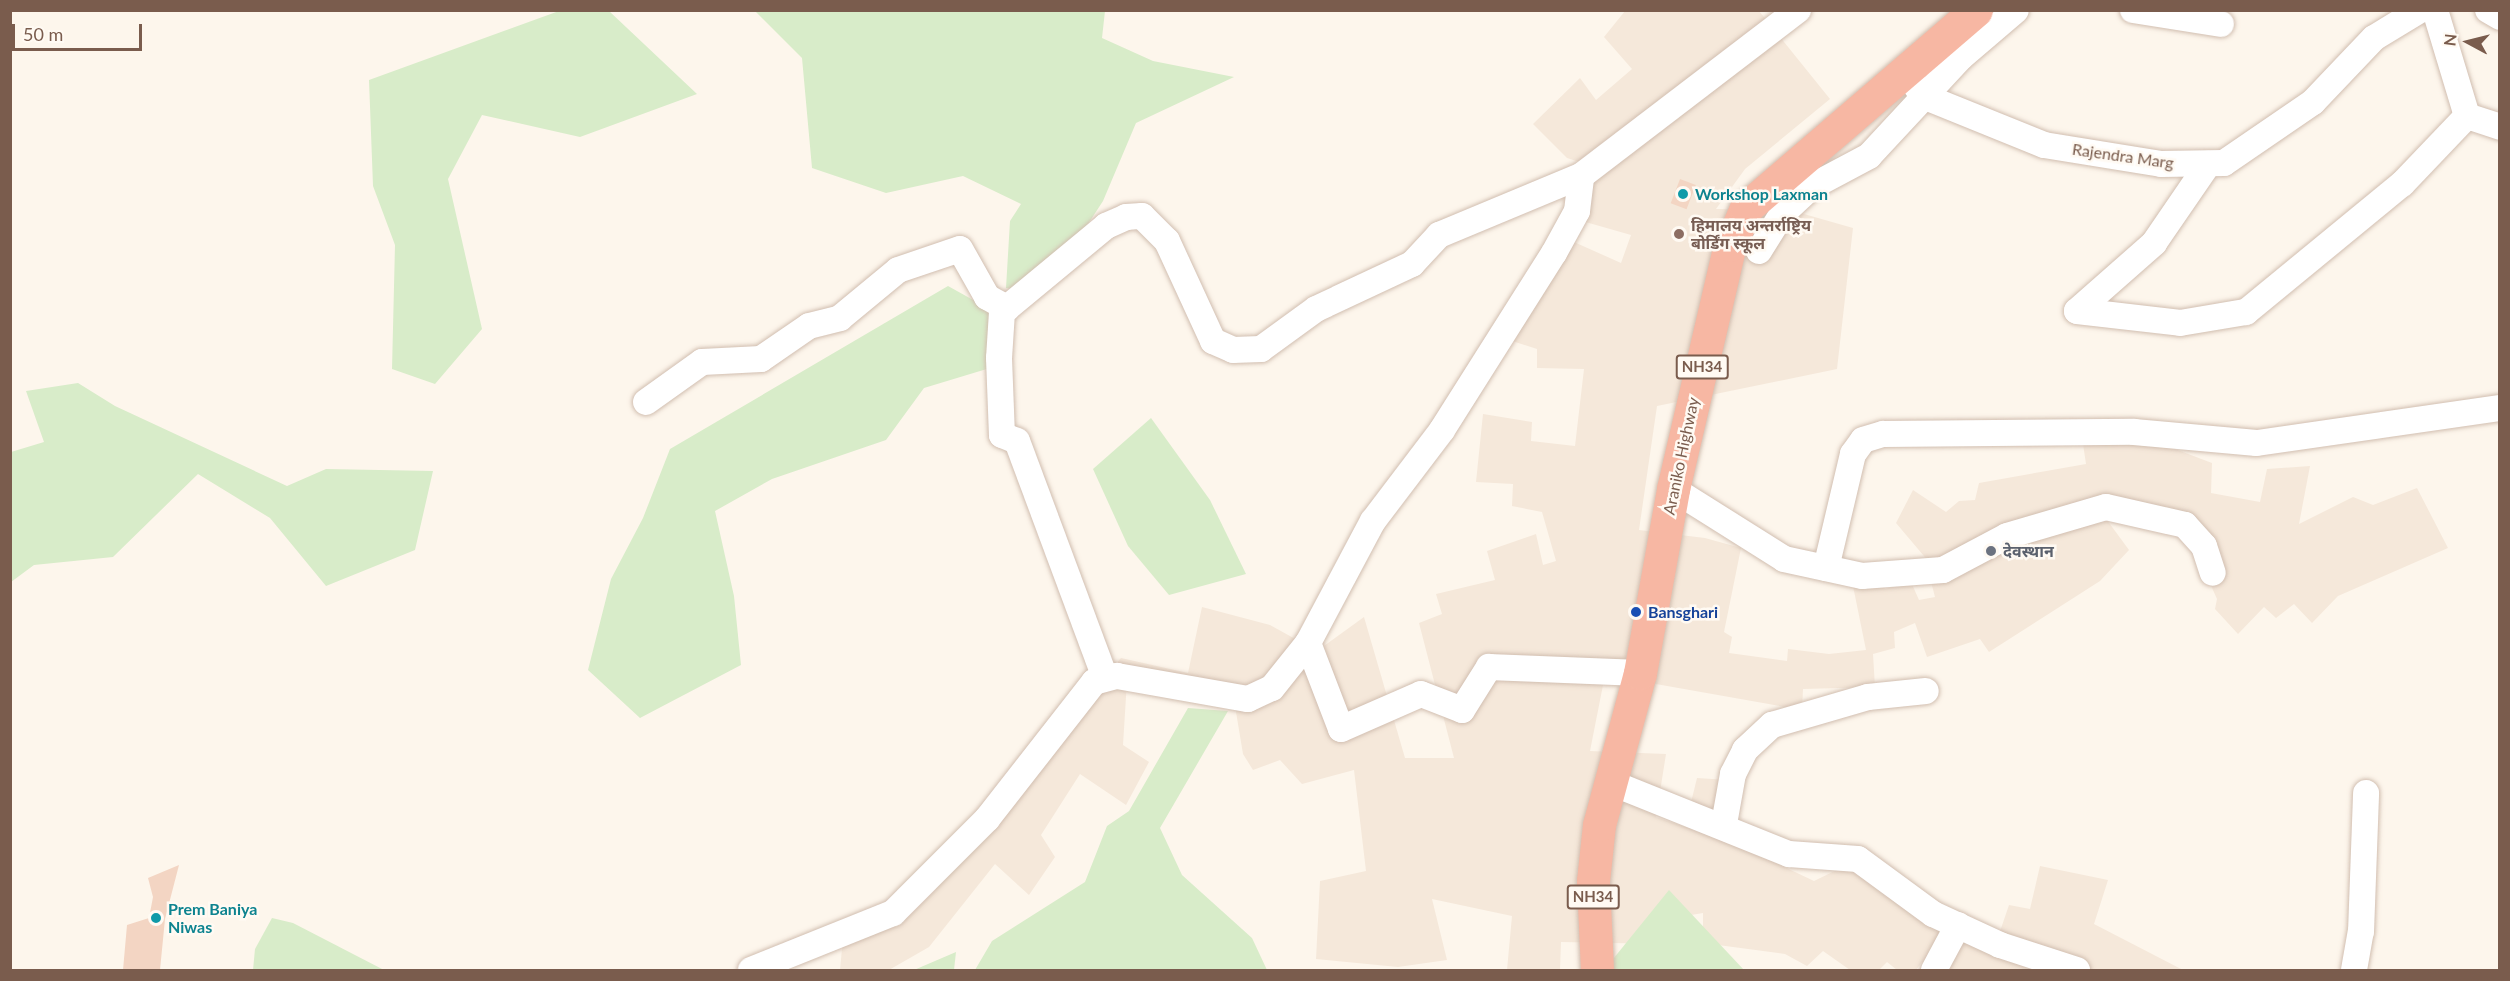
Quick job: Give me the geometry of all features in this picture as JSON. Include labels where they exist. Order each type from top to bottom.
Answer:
[{"type":"highway","name":"Araniko Highway","points":[[1597,970],[1593,880],[1612,783],[1640,673],[1673,489],[1730,245],[1746,208],[1904,69],[1977,10]]},
{"type":"street","points":[[1106,677],[1017,441],[1002,435],[999,358],[1002,312],[1106,226],[1142,216],[1167,241],[1213,341],[1233,350],[1261,349],[1316,309],[1412,264],[1439,235],[1581,176],[1798,10]]},
{"type":"street","points":[[1759,251],[1782,214],[1811,187],[1869,156],[1923,96],[2016,10]]},
{"type":"street","points":[[2133,10],[2221,24]]},
{"type":"street","name":"Rajendra Marg","points":[[1923,96],[2044,145],[2161,164],[2224,164],[2313,102],[2374,38],[2421,10]]},
{"type":"street","points":[[2435,10],[2468,116]]},
{"type":"street","points":[[2488,10],[2499,17]]},
{"type":"street","points":[[1904,69],[1923,96]]},
{"type":"street","points":[[2208,164],[2154,243],[2077,311],[2180,323],[2246,312],[2402,184],[2468,116]]},
{"type":"street","points":[[2468,116],[2499,127]]},
{"type":"street","points":[[1106,677],[1257,698],[1308,644],[1373,521],[1442,430],[1554,254],[1577,211],[1581,176]]},
{"type":"street","points":[[646,402],[702,362],[761,359],[809,326],[840,318],[898,270],[960,249],[987,297],[1007,308]]},
{"type":"street","points":[[1826,568],[1853,454],[1863,440],[1882,434],[2134,432],[2257,443],[2499,408]]},
{"type":"street","points":[[1673,489],[1784,559],[1862,576],[1943,570],[2007,536],[2106,507],[2184,525],[2204,546],[2213,573]]},
{"type":"street","points":[[1308,644],[1341,729],[1421,694],[1462,710],[1489,667],[1640,673]]},
{"type":"street","points":[[751,970],[892,913],[987,819],[1069,712],[1106,677]]},
{"type":"street","points":[[1724,825],[1733,774],[1745,750],[1772,725],[1868,697],[1926,691]]},
{"type":"street","points":[[1612,783],[1724,825],[1789,854],[1858,859],[1905,897],[1959,925],[2077,970]]},
{"type":"street","points":[[2354,970],[2361,932],[2366,793]]},
{"type":"street","points":[[1934,970],[1959,925]]},
{"type":"shaded area","points":[[1625,11],[1759,11],[1830,99],[1745,169],[1716,209],[1790,210],[1853,228],[1837,369],[1657,406],[1639,530],[1705,538],[1741,548],[1724,632],[1732,637],[1729,653],[1787,661],[1788,649],[1829,654],[1866,650],[1853,586],[1883,579],[1885,589],[1911,582],[1919,600],[1935,597],[1930,578],[1940,575],[1896,523],[1913,490],[1946,512],[1959,501],[1975,500],[1979,483],[2086,464],[2083,444],[2154,441],[2212,463],[2211,493],[2260,502],[2267,469],[2310,466],[2299,524],[2353,497],[2373,505],[2417,488],[2448,548],[2338,596],[2312,623],[2294,604],[2276,618],[2264,607],[2238,634],[2215,609],[2217,599],[2187,532],[2107,520],[2129,550],[2100,581],[1989,652],[1980,639],[1927,657],[1915,623],[1894,632],[1895,648],[1873,654],[1875,687],[1803,689],[1802,710],[1605,675],[1590,751],[1666,754],[1656,817],[1685,827],[1697,778],[1728,780],[1719,836],[1814,881],[1847,865],[1994,949],[2009,905],[2030,909],[2040,866],[2108,880],[2094,924],[2183,970],[1936,970],[1922,962],[1916,970],[1897,970],[1887,962],[1879,970],[1850,970],[1823,951],[1807,966],[1785,954],[1703,943],[1703,913],[1667,919],[1663,944],[1561,942],[1560,970],[1507,970],[1512,916],[1432,899],[1447,960],[1398,967],[1316,959],[1320,881],[1366,871],[1354,770],[1302,784],[1280,760],[1253,770],[1243,754],[1234,700],[1127,681],[1123,745],[1149,762],[1126,805],[1080,774],[1041,835],[1055,857],[1029,895],[995,864],[929,947],[889,970],[840,970],[843,938],[898,916],[1121,658],[1188,673],[1202,607],[1270,625],[1317,651],[1364,617],[1405,758],[1454,758],[1419,623],[1442,614],[1436,594],[1495,580],[1487,551],[1536,534],[1543,565],[1556,561],[1542,512],[1512,506],[1513,484],[1476,482],[1483,414],[1532,422],[1531,441],[1575,446],[1584,369],[1537,368],[1537,349],[1506,339],[1574,242],[1621,263],[1631,235],[1582,221],[1599,168],[1567,158],[1533,124],[1580,78],[1596,100],[1632,69],[1604,37]]},
{"type":"green space","points":[[559,11],[609,11],[697,94],[580,137],[482,115],[448,179],[482,329],[435,384],[392,369],[395,245],[373,186],[369,80]]},
{"type":"green space","points":[[755,11],[1105,11],[1102,38],[1153,61],[1234,77],[1136,123],[1103,201],[1043,293],[1006,288],[1010,221],[1021,204],[963,176],[886,193],[812,168],[802,58]]},
{"type":"green space","points":[[948,286],[1011,321],[990,368],[924,388],[886,440],[772,479],[715,511],[734,596],[741,665],[640,718],[588,670],[611,579],[643,518],[670,449]]},
{"type":"green space","points":[[78,383],[115,406],[287,486],[326,469],[433,471],[415,550],[326,586],[270,518],[198,474],[113,557],[34,565],[11,582],[11,452],[44,442],[26,391]]},
{"type":"green space","points":[[1151,418],[1210,500],[1246,574],[1169,595],[1128,546],[1093,469]]},
{"type":"green space","points":[[1188,708],[1228,711],[1160,828],[1182,875],[1252,938],[1267,970],[975,970],[992,941],[1085,882],[1107,826],[1129,811]]},
{"type":"green space","points":[[1669,890],[1744,970],[1610,970],[1609,964]]},
{"type":"green space","points":[[272,918],[293,923],[384,970],[253,970],[255,949]]},
{"type":"green space","points":[[956,952],[954,970],[914,970]]},
{"type":"building","name":"Workshop Laxman","points":[[1680,179],[1696,185],[1687,209],[1671,203]]},
{"type":"building","name":"Prem Baniya Niwas","points":[[179,865],[165,919],[160,970],[123,970],[127,925],[149,918],[153,897],[148,878]]},
{"type":"place","name":"Workshop Laxman","points":[[1683,194]]},
{"type":"place","name":"हिमालय अन्तर्राष्ट्रिय बोर्डिंग स्कूल","points":[[1679,234]]},
{"type":"place","name":"देवस्थान","points":[[1991,551]]},
{"type":"place","name":"Bansghari","points":[[1636,612]]},
{"type":"place","name":"Prem Baniya Niwas","points":[[156,918]]}]
